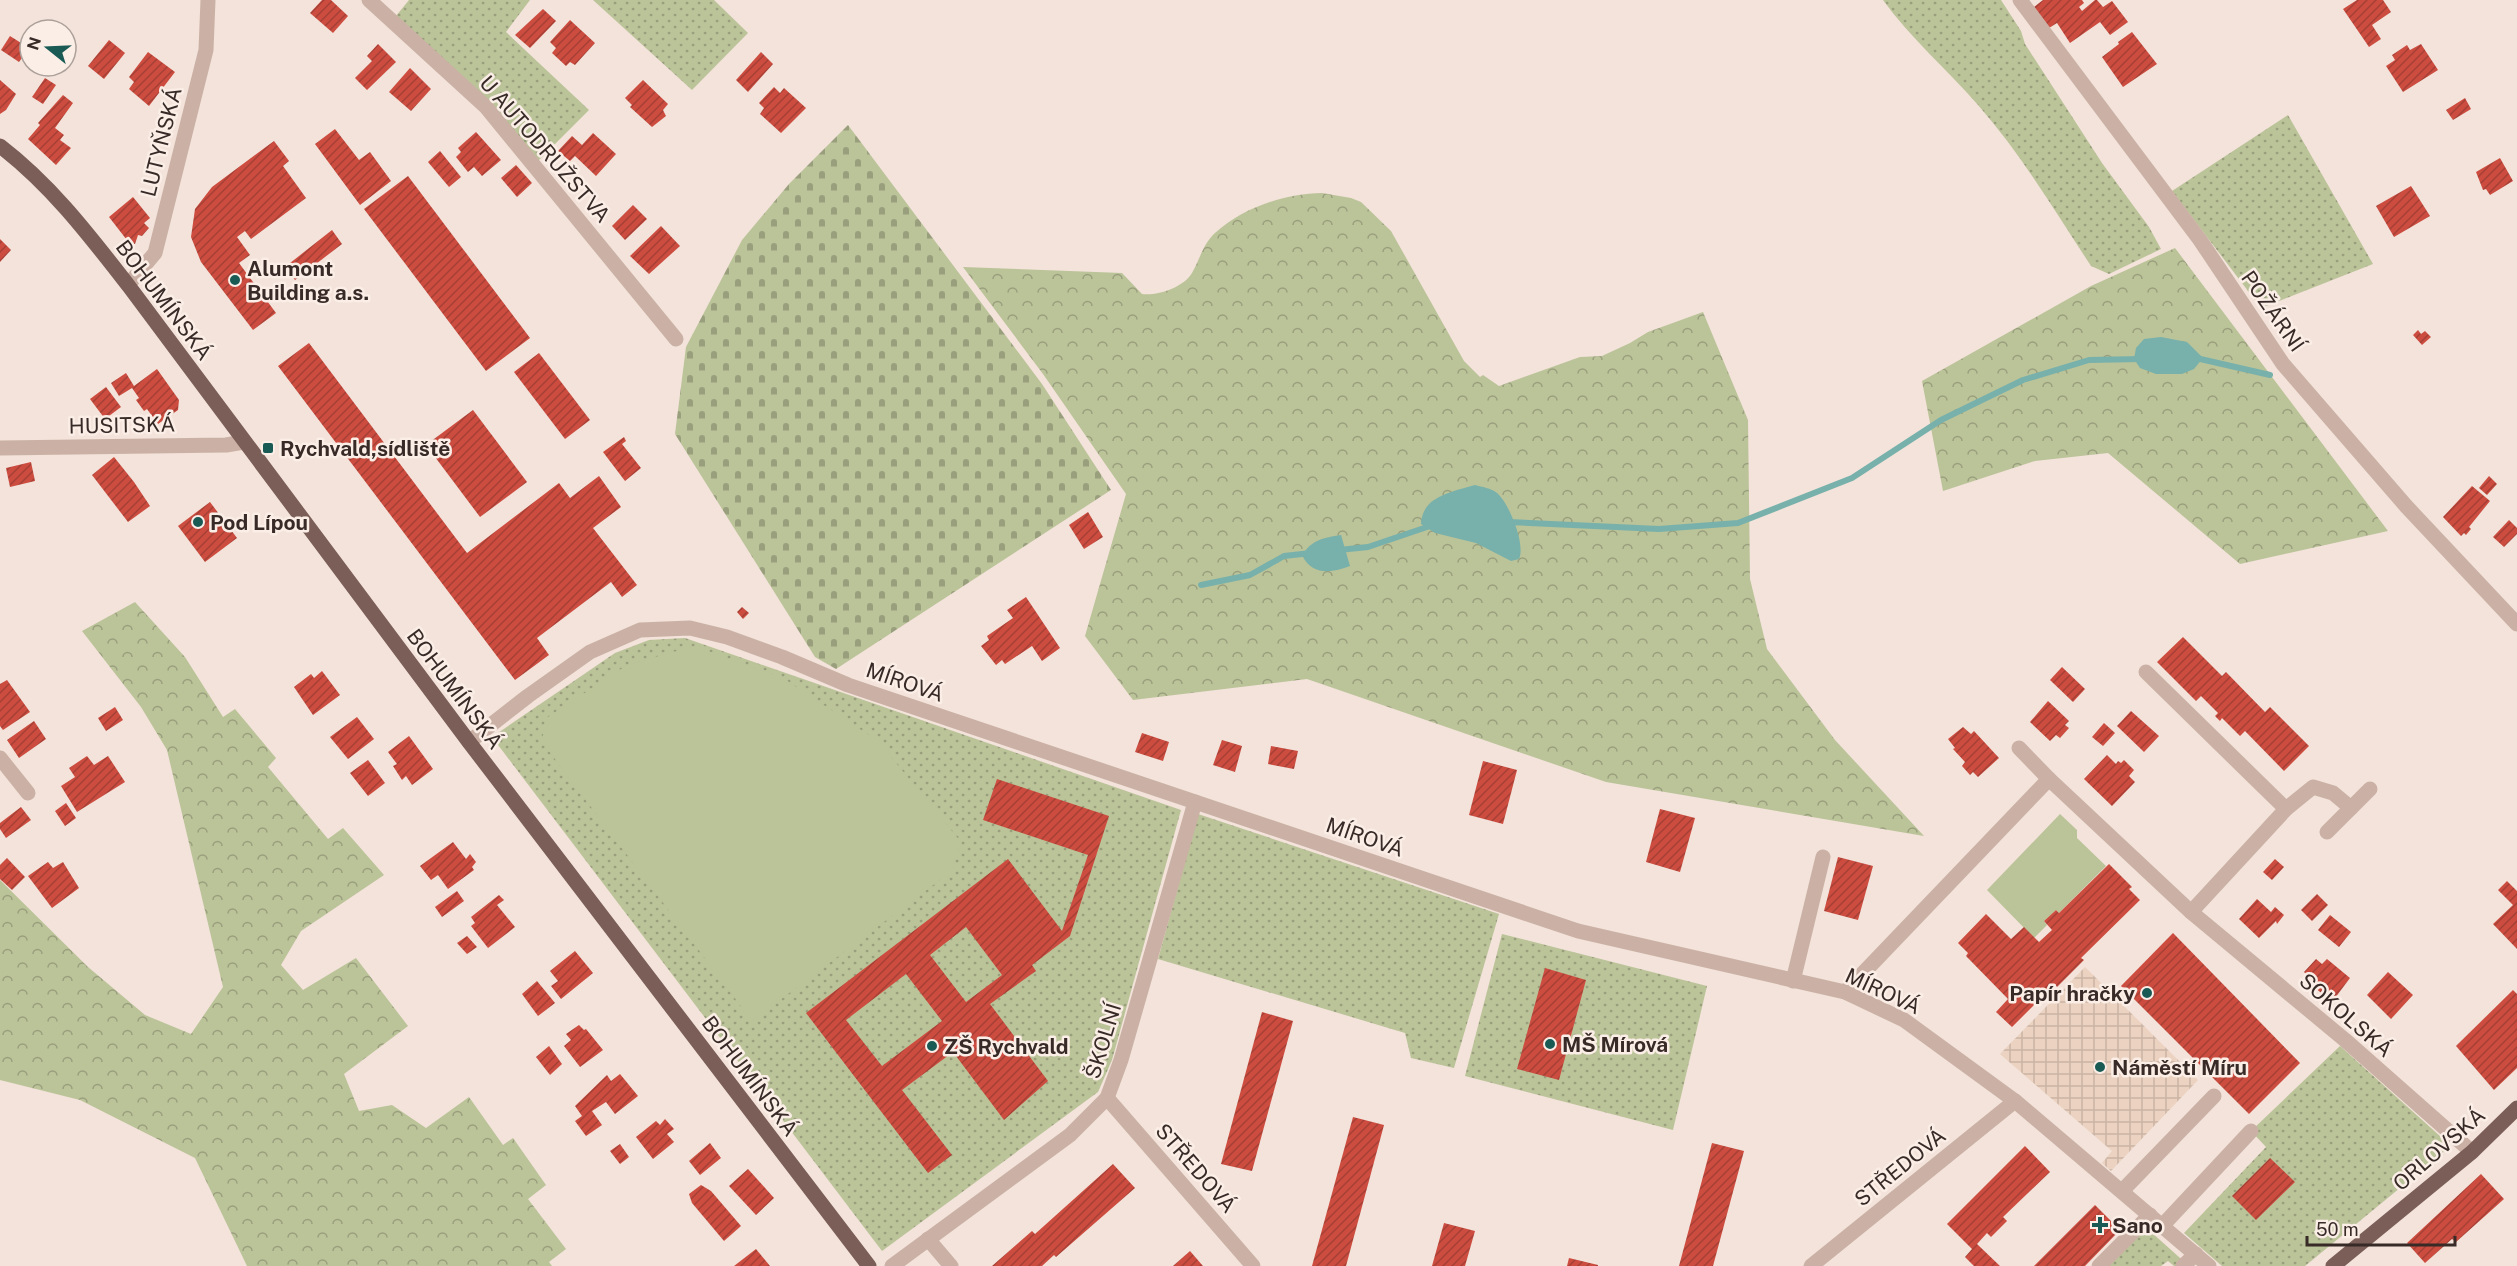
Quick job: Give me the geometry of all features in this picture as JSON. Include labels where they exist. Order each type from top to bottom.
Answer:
[{"type":"main road","name":"BOHUMÍNSKÁ","points":[[0,146],[47,188],[77,220],[128,285],[469,742],[869,1266]]},
{"type":"main road","name":"ORLOVSKÁ","points":[[2332,1266],[2472,1152],[2517,1108]]},
{"type":"street","name":"LUTYŇSKÁ","points":[[128,285],[155,253],[206,51],[208,0]]},
{"type":"street","name":"U AUTODRUŽSTVA","points":[[369,0],[486,107],[676,339]]},
{"type":"street","name":"POŽÁRNÍ","points":[[2020,0],[2200,240],[2283,364],[2406,506],[2517,624]]},
{"type":"street","name":"HUSITSKÁ","points":[[0,448],[226,445],[244,442]]},
{"type":"street","name":"MÍROVÁ","points":[[469,742],[590,652],[640,630],[690,628],[727,637],[848,685],[1578,931],[1845,992],[1904,1020],[2015,1101],[2209,1266]]},
{"type":"street","points":[[2146,672],[2286,809]]},
{"type":"street","name":"SOKOLSKÁ","points":[[2019,748],[2191,912],[2345,1040],[2472,1152]]},
{"type":"street","points":[[0,758],[28,793]]},
{"type":"street","points":[[1845,992],[2049,779]]},
{"type":"street","points":[[2191,912],[2286,809],[2313,787],[2333,793],[2351,808]]},
{"type":"street","points":[[2327,832],[2370,789]]},
{"type":"street","name":"ŠKOLNÍ","points":[[892,1266],[1070,1135],[1107,1098],[1121,1060],[1195,802]]},
{"type":"street","points":[[1793,981],[1823,857]]},
{"type":"street","points":[[2122,1191],[2214,1096]]},
{"type":"street","name":"STŘEDOVÁ","points":[[1107,1098],[1253,1266]]},
{"type":"street","name":"STŘEDOVÁ","points":[[1811,1266],[2015,1101]]},
{"type":"street","points":[[2162,1226],[2251,1131]]},
{"type":"street","points":[[2099,1266],[2150,1215]]},
{"type":"street","points":[[928,1239],[951,1266]]},
{"type":"street","points":[[2183,1266],[2196,1254]]},
{"type":"green space","points":[[409,0],[530,0],[506,32],[589,110],[537,162],[396,16]]},
{"type":"green space","points":[[593,0],[714,0],[748,33],[692,90]]},
{"type":"green space","points":[[1883,0],[2001,0],[2021,31],[2025,44],[2102,163],[2149,227],[2161,249],[2109,274],[2091,266],[2009,143],[1966,92],[1905,28]]},
{"type":"green space","points":[[2288,115],[2373,264],[2261,308],[2172,191]]},
{"type":"green space","points":[[848,125],[1042,384],[1111,490],[836,669],[815,657],[675,434],[686,347],[742,240],[789,184]]},
{"type":"green space","points":[[1322,193],[1361,202],[1391,231],[1464,361],[1480,377],[1483,375],[1499,386],[1580,357],[1602,356],[1648,332],[1703,312],[1748,420],[1750,579],[1767,649],[1835,740],[1924,836],[1606,782],[1307,679],[1133,700],[1085,636],[1126,494],[1043,374],[963,267],[1122,273],[1142,294],[1155,294],[1170,290],[1188,278],[1211,237],[1239,216],[1279,199]]},
{"type":"green space","points":[[2175,248],[2388,531],[2240,564],[2108,453],[2035,461],[1943,491],[1922,381],[2091,286]]},
{"type":"green space","points":[[135,602],[185,657],[223,717],[235,709],[276,758],[268,767],[328,839],[343,828],[384,875],[301,931],[281,965],[303,990],[356,958],[408,1026],[344,1074],[359,1111],[392,1105],[426,1128],[469,1097],[503,1145],[513,1138],[546,1185],[528,1199],[566,1249],[549,1262],[552,1266],[247,1266],[195,1158],[80,1100],[0,1080],[0,880],[88,967],[145,1015],[191,1034],[223,987],[167,750],[141,707],[82,631]]},
{"type":"green space","points":[[685,638],[1181,810],[1112,1060],[1098,1092],[882,1251],[492,737],[615,653],[649,640]]},
{"type":"green space","points":[[694,646],[783,678],[878,741],[961,842],[952,871],[752,1021],[542,742],[545,719],[627,665]]},
{"type":"green space","points":[[1198,814],[1499,914],[1454,1068],[1411,1058],[1405,1033],[1158,959]]},
{"type":"green space","points":[[2060,814],[2077,830],[2077,838],[2106,866],[2059,913],[2056,910],[2044,921],[2047,925],[2034,938],[1987,890]]},
{"type":"green space","points":[[1502,934],[1707,986],[1673,1130],[1465,1076]]},
{"type":"green space","points":[[2340,1046],[2451,1146],[2305,1266],[2222,1266],[2184,1233],[2266,1147],[2251,1131]]},
{"type":"green space","points":[[2141,1223],[2189,1266],[2174,1266],[2168,1261],[2161,1266],[2099,1266]]},
{"type":"shaded area","name":"Náměstí Míru","points":[[2085,967],[2198,1080],[2111,1171],[2102,1163],[2112,1151],[2000,1054]]},
{"type":"water","points":[[2161,337],[2187,342],[2203,358],[2194,369],[2182,374],[2156,374],[2140,368],[2134,359],[2136,348],[2144,339]]},
{"type":"water","points":[[1475,485],[1495,491],[1502,498],[1515,524],[1520,544],[1519,559],[1511,561],[1476,543],[1435,533],[1421,524],[1423,515],[1432,501],[1448,493]]},
{"type":"water","points":[[1341,535],[1350,566],[1323,571],[1311,567],[1306,562],[1302,555],[1314,542]]},
{"type":"building","points":[[322,0],[331,0],[348,16],[333,33],[310,13]]},
{"type":"building","points":[[2043,0],[2082,0],[2084,3],[2079,7],[2082,11],[2095,0],[2103,7],[2112,1],[2128,22],[2110,35],[2100,22],[2070,43],[2057,23],[2049,28],[2034,7]]},
{"type":"building","points":[[2357,0],[2383,0],[2391,12],[2372,25],[2381,39],[2369,47],[2343,9]]},
{"type":"building","points":[[543,9],[556,21],[530,48],[515,35]]},
{"type":"building","points":[[570,20],[595,43],[575,65],[570,62],[566,66],[552,53],[556,48],[550,42]]},
{"type":"building","points":[[2132,32],[2157,64],[2123,87],[2102,57]]},
{"type":"building","points":[[10,36],[18,41],[18,61],[1,50]]},
{"type":"building","points":[[109,40],[125,53],[104,79],[88,66]]},
{"type":"building","points":[[378,44],[396,62],[367,90],[355,78],[372,61],[367,56]]},
{"type":"building","points":[[2421,44],[2438,70],[2403,92],[2386,66],[2395,60],[2392,55],[2407,45],[2410,50]]},
{"type":"building","points":[[148,52],[175,72],[149,106],[129,89],[134,82],[129,77]]},
{"type":"building","points":[[761,52],[773,64],[748,92],[736,80]]},
{"type":"building","points":[[410,68],[431,89],[411,111],[389,92]]},
{"type":"building","points":[[45,78],[56,85],[43,104],[32,97]]},
{"type":"building","points":[[0,80],[16,94],[6,110],[0,114]]},
{"type":"building","points":[[643,80],[668,104],[663,110],[666,116],[652,127],[630,107],[632,105],[625,98]]},
{"type":"building","points":[[774,87],[780,93],[784,88],[806,108],[781,133],[760,114],[764,108],[759,103]]},
{"type":"building","points":[[63,95],[73,103],[55,128],[64,135],[60,140],[71,148],[56,165],[28,139],[40,125],[38,123]]},
{"type":"building","points":[[2465,98],[2471,109],[2453,120],[2446,110]]},
{"type":"building","points":[[335,129],[359,160],[370,152],[391,181],[360,205],[315,144]]},
{"type":"building","points":[[476,132],[501,160],[482,176],[474,167],[468,172],[456,157],[461,152],[458,148]]},
{"type":"building","points":[[593,133],[616,154],[596,176],[575,156],[570,161],[558,151],[572,136],[582,145]]},
{"type":"building","points":[[274,141],[289,161],[283,166],[306,198],[251,239],[245,231],[237,237],[250,255],[239,263],[276,313],[253,330],[201,262],[191,237],[195,209],[212,187]]},
{"type":"building","points":[[440,151],[461,177],[449,187],[428,162]]},
{"type":"building","points":[[2500,158],[2513,181],[2490,195],[2486,189],[2483,190],[2476,172]]},
{"type":"building","points":[[516,165],[532,183],[517,197],[501,178]]},
{"type":"building","points":[[408,176],[530,338],[486,371],[364,209]]},
{"type":"building","points":[[2411,186],[2430,216],[2394,237],[2376,206]]},
{"type":"building","points":[[133,197],[150,218],[144,223],[149,228],[142,236],[138,235],[135,244],[130,244],[109,217]]},
{"type":"building","points":[[633,205],[647,219],[625,240],[612,226]]},
{"type":"building","points":[[661,226],[680,246],[649,274],[630,256]]},
{"type":"building","points":[[332,230],[342,244],[295,280],[285,267]]},
{"type":"building","points":[[0,239],[11,250],[0,262]]},
{"type":"building","points":[[2418,330],[2421,334],[2425,331],[2431,337],[2422,345],[2413,335]]},
{"type":"building","points":[[309,343],[467,553],[559,483],[570,498],[599,476],[621,507],[593,528],[637,585],[622,597],[611,582],[537,638],[549,655],[515,680],[278,366]]},
{"type":"building","points":[[539,353],[590,420],[565,439],[514,372]]},
{"type":"building","points":[[157,369],[179,400],[178,410],[158,424],[147,409],[144,411],[136,400],[139,398],[132,388],[119,396],[111,383],[126,373],[134,386]]},
{"type":"building","points":[[106,387],[121,407],[105,419],[90,399]]},
{"type":"building","points":[[473,410],[527,482],[480,517],[426,445]]},
{"type":"building","points":[[624,437],[626,441],[622,444],[641,468],[625,481],[603,452]]},
{"type":"building","points":[[114,457],[150,506],[128,522],[92,475]]},
{"type":"building","points":[[31,462],[35,481],[10,487],[6,468]]},
{"type":"building","points":[[2489,476],[2497,484],[2487,495],[2479,488]]},
{"type":"building","points":[[2472,486],[2490,501],[2469,527],[2471,529],[2466,535],[2464,533],[2461,536],[2443,517]]},
{"type":"building","points":[[210,502],[237,538],[205,562],[178,526]]},
{"type":"building","points":[[1088,512],[1103,537],[1084,549],[1069,525]]},
{"type":"building","points":[[2509,520],[2517,528],[2517,534],[2504,547],[2493,537]]},
{"type":"building","points":[[1026,597],[1060,648],[1042,661],[1032,646],[1005,664],[1002,660],[996,665],[981,646],[989,640],[987,636],[1013,618],[1007,610]]},
{"type":"building","points":[[742,607],[749,613],[743,619],[737,612]]},
{"type":"building","points":[[2183,637],[2222,676],[2226,672],[2265,712],[2270,707],[2309,746],[2284,771],[2245,731],[2240,736],[2222,718],[2220,721],[2215,716],[2218,713],[2201,696],[2196,701],[2157,662]]},
{"type":"building","points":[[2062,667],[2085,689],[2073,702],[2050,680]]},
{"type":"building","points":[[322,671],[340,695],[313,715],[294,687],[311,674],[314,678]]},
{"type":"building","points":[[7,680],[30,712],[3,730],[0,726],[0,684]]},
{"type":"building","points":[[2048,701],[2069,721],[2065,725],[2069,728],[2060,738],[2056,735],[2050,741],[2030,722]]},
{"type":"building","points":[[115,707],[123,720],[106,731],[98,718]]},
{"type":"building","points":[[2131,711],[2159,736],[2144,752],[2117,726]]},
{"type":"building","points":[[357,717],[374,739],[348,759],[330,737]]},
{"type":"building","points":[[34,721],[46,739],[19,758],[7,740]]},
{"type":"building","points":[[2104,723],[2115,733],[2103,746],[2092,737]]},
{"type":"building","points":[[1963,727],[1971,734],[1974,731],[1999,758],[1978,777],[1973,772],[1970,775],[1962,766],[1965,762],[1953,749],[1955,748],[1948,739]]},
{"type":"building","points":[[1142,733],[1169,742],[1163,761],[1135,752]]},
{"type":"building","points":[[409,736],[433,769],[412,785],[406,776],[402,780],[393,766],[397,764],[388,752]]},
{"type":"building","points":[[1222,740],[1242,746],[1235,772],[1213,765]]},
{"type":"building","points":[[1271,746],[1298,751],[1294,769],[1268,764]]},
{"type":"building","points":[[2107,755],[2116,764],[2124,760],[2134,770],[2129,776],[2135,782],[2112,806],[2084,779]]},
{"type":"building","points":[[87,756],[94,765],[108,756],[125,782],[77,812],[61,786],[75,777],[69,768]]},
{"type":"building","points":[[368,760],[385,783],[368,796],[350,773]]},
{"type":"building","points":[[1483,761],[1517,770],[1503,824],[1469,815]]},
{"type":"building","points":[[997,779],[1109,816],[1070,936],[1032,965],[1036,971],[990,1004],[1048,1081],[1004,1120],[953,1052],[902,1090],[952,1155],[928,1173],[806,1013],[1008,859],[1062,931],[1088,855],[983,820]],"holes":[[[966,927],[1002,975],[966,1002],[930,955]],[[906,974],[942,1021],[882,1066],[846,1020]]]},
{"type":"building","points":[[66,803],[76,818],[65,826],[55,811]]},
{"type":"building","points":[[21,807],[31,820],[6,838],[0,829],[0,823]]},
{"type":"building","points":[[1660,809],[1695,818],[1680,872],[1646,862]]},
{"type":"building","points":[[453,842],[466,859],[470,854],[476,862],[472,867],[474,870],[448,889],[438,875],[431,880],[420,866]]},
{"type":"building","points":[[1838,857],[1873,866],[1858,920],[1824,911]]},
{"type":"building","points":[[7,858],[25,877],[12,890],[0,879],[0,865]]},
{"type":"building","points":[[2275,859],[2284,867],[2272,880],[2263,872]]},
{"type":"building","points":[[48,862],[53,868],[63,862],[79,888],[52,908],[28,876]]},
{"type":"building","points":[[2109,864],[2132,887],[2129,889],[2140,900],[2081,958],[2084,960],[2057,987],[2055,984],[2012,1027],[1996,1012],[2008,999],[1966,956],[1968,953],[1958,943],[1986,914],[2011,939],[2024,927],[2039,942],[2052,930],[2044,921],[2056,910],[2059,913]]},
{"type":"building","points":[[2507,881],[2517,891],[2517,949],[2493,924],[2513,905],[2498,890]]},
{"type":"building","points":[[457,891],[464,901],[442,917],[435,907]]},
{"type":"building","points":[[2317,894],[2328,905],[2312,921],[2301,910]]},
{"type":"building","points":[[499,895],[504,900],[497,905],[515,927],[488,948],[471,926],[475,923],[471,917]]},
{"type":"building","points":[[2257,899],[2271,912],[2275,907],[2284,915],[2277,924],[2276,921],[2259,938],[2239,919]]},
{"type":"building","points":[[2330,915],[2351,932],[2339,947],[2318,930]]},
{"type":"building","points":[[2173,933],[2300,1063],[2249,1114],[2121,986]]},
{"type":"building","points":[[467,936],[477,947],[467,954],[457,943]]},
{"type":"building","points":[[575,951],[593,973],[561,999],[551,986],[558,981],[550,971]]},
{"type":"building","points":[[2316,959],[2322,964],[2327,959],[2350,978],[2332,1002],[2307,981],[2310,978],[2304,972]]},
{"type":"building","points":[[1545,968],[1586,980],[1559,1080],[1517,1069]]},
{"type":"building","points":[[2388,972],[2413,995],[2391,1019],[2367,995]]},
{"type":"building","points":[[537,981],[555,1003],[538,1016],[522,994]]},
{"type":"building","points":[[2513,990],[2517,994],[2517,1068],[2494,1090],[2456,1046]]},
{"type":"building","points":[[1262,1012],[1293,1021],[1252,1171],[1221,1164]]},
{"type":"building","points":[[579,1025],[584,1030],[586,1029],[603,1050],[580,1067],[564,1046],[571,1040],[566,1034]]},
{"type":"building","points":[[549,1046],[562,1064],[550,1075],[536,1057]]},
{"type":"building","points":[[620,1074],[638,1096],[615,1114],[606,1102],[592,1111],[602,1125],[586,1136],[575,1121],[582,1116],[575,1106],[607,1075],[611,1081]]},
{"type":"building","points":[[1353,1117],[1384,1125],[1346,1266],[1312,1266]]},
{"type":"building","points":[[665,1119],[674,1129],[667,1134],[674,1142],[653,1159],[636,1137],[656,1121],[660,1125]]},
{"type":"building","points":[[710,1143],[721,1158],[700,1175],[689,1161]]},
{"type":"building","points":[[1712,1143],[1744,1151],[1713,1266],[1679,1266]]},
{"type":"building","points":[[620,1144],[629,1157],[620,1164],[610,1151]]},
{"type":"building","points":[[2025,1146],[2050,1172],[2003,1217],[2007,1221],[1991,1237],[1987,1233],[1977,1244],[2000,1266],[1974,1266],[1965,1257],[1972,1249],[1947,1224]]},
{"type":"building","points":[[2270,1158],[2295,1182],[2256,1220],[2232,1196]]},
{"type":"building","points":[[1113,1164],[1135,1188],[1056,1257],[1054,1255],[1042,1266],[992,1266],[1032,1231],[1035,1234]]},
{"type":"building","points":[[748,1169],[774,1198],[756,1215],[729,1186]]},
{"type":"building","points":[[2481,1174],[2504,1199],[2456,1242],[2452,1239],[2425,1263],[2407,1243]]},
{"type":"building","points":[[701,1185],[711,1191],[741,1226],[724,1241],[692,1203],[689,1194]]},
{"type":"building","points":[[2095,1205],[2120,1230],[2085,1266],[2034,1266]]},
{"type":"building","points":[[1444,1223],[1475,1231],[1465,1266],[1432,1266]]},
{"type":"building","points":[[756,1249],[770,1266],[734,1266]]},
{"type":"building","points":[[1190,1251],[1203,1266],[1173,1266]]},
{"type":"building","points":[[1569,1258],[1598,1265],[1598,1266],[1567,1266]]},
{"type":"waterway","points":[[2196,358],[2270,375]]},
{"type":"waterway","points":[[1508,522],[1659,529],[1738,523],[1852,478],[1941,420],[2023,380],[2089,360],[2141,359]]},
{"type":"waterway","points":[[1339,550],[1368,547],[1433,525]]},
{"type":"waterway","points":[[1201,585],[1250,575],[1284,556],[1311,553]]},
{"type":"place","name":"Alumont Building a.s.","points":[[235,280]]},
{"type":"place","name":"Rychvald,sídliště","points":[[268,448]]},
{"type":"place","name":"Pod Lípou","points":[[198,522]]},
{"type":"place","name":"Papír hračky","points":[[2147,993]]},
{"type":"place","name":"MŠ Mírová","points":[[1550,1044]]},
{"type":"place","name":"ZŠ Rychvald","points":[[932,1046]]},
{"type":"place","name":"Náměstí Míru","points":[[2100,1067]]},
{"type":"place","name":"Sano","points":[[2100,1225]]}]
